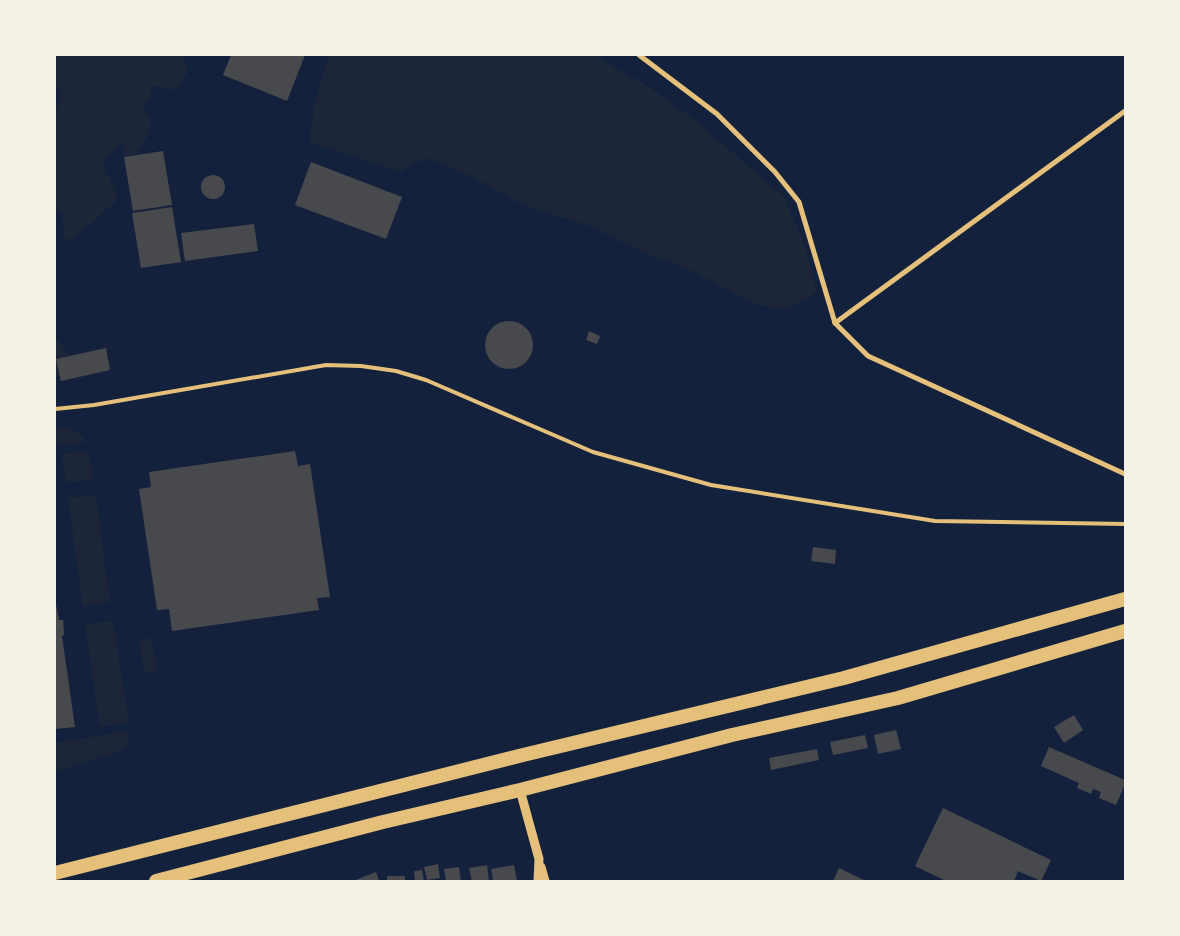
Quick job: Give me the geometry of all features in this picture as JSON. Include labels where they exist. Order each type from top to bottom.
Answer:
[{"type":"highway","points":[[55,873],[514,757],[844,678],[1125,598]]},
{"type":"highway","points":[[156,881],[732,735],[898,698],[1125,631]]},
{"type":"street","points":[[639,55],[717,114],[774,172],[799,202],[835,323],[868,356],[1125,474]]},
{"type":"street","points":[[835,323],[1125,111]]},
{"type":"street","points":[[520,790],[545,881]]},
{"type":"street","points":[[538,881],[539,859]]},
{"type":"lane","points":[[55,409],[94,405],[326,365],[361,366],[396,371],[426,380],[592,452],[711,485],[935,521],[1125,524]]},
{"type":"shaded area","points":[[55,55],[183,55],[188,72],[178,88],[170,90],[150,85],[152,97],[142,108],[150,123],[146,140],[135,154],[124,155],[124,141],[102,164],[116,191],[116,201],[72,240],[64,238],[62,213],[55,210],[55,112],[61,98],[55,85]]},
{"type":"shaded area","points":[[329,55],[596,55],[642,82],[694,119],[783,196],[802,237],[817,291],[810,297],[784,309],[755,304],[697,273],[638,250],[590,226],[524,206],[471,176],[426,158],[401,172],[309,142],[315,101]]},
{"type":"shaded area","points":[[55,336],[69,356],[64,374],[55,377]]},
{"type":"shaded area","points":[[55,427],[77,432],[81,434],[86,442],[55,446]]},
{"type":"shaded area","points":[[89,451],[93,480],[66,483],[62,454]]},
{"type":"shaded area","points":[[96,495],[110,602],[83,606],[68,498]]},
{"type":"shaded area","points":[[113,621],[129,722],[100,727],[85,624]]},
{"type":"shaded area","points":[[152,638],[157,671],[144,673],[139,640]]},
{"type":"shaded area","points":[[127,731],[129,744],[124,750],[55,772],[55,743]]},
{"type":"building","points":[[231,55],[305,55],[287,101],[223,75]]},
{"type":"building","points":[[163,151],[172,205],[133,211],[124,157]]},
{"type":"building","points":[[311,162],[402,197],[386,239],[295,205]]},
{"type":"building","points":[[213,175],[222,178],[225,187],[222,196],[213,199],[204,196],[201,187],[204,178]]},
{"type":"building","points":[[172,207],[181,262],[141,268],[132,213]]},
{"type":"building","points":[[254,224],[258,251],[185,261],[181,233]]},
{"type":"building","points":[[504,321],[514,321],[526,328],[533,340],[533,350],[526,362],[514,369],[504,369],[496,365],[489,358],[485,350],[485,340],[489,332],[496,325]]},
{"type":"building","points":[[589,331],[600,336],[597,344],[586,340]]},
{"type":"building","points":[[106,348],[110,370],[61,381],[56,359]]},
{"type":"building","points":[[295,451],[298,466],[310,464],[330,597],[317,598],[319,610],[172,631],[169,609],[157,610],[139,489],[151,487],[149,472]]},
{"type":"building","points":[[813,547],[836,550],[835,564],[811,561]]},
{"type":"building","points":[[55,599],[59,620],[63,620],[64,635],[62,636],[75,727],[55,729]]},
{"type":"building","points":[[1074,715],[1083,730],[1064,743],[1054,727]]},
{"type":"building","points":[[896,730],[901,749],[878,754],[874,735]]},
{"type":"building","points":[[865,735],[868,748],[833,755],[830,742]]},
{"type":"building","points":[[1049,747],[1125,780],[1116,805],[1099,798],[1101,792],[1093,789],[1091,794],[1077,788],[1079,783],[1041,766]]},
{"type":"building","points":[[817,749],[819,760],[771,770],[769,758]]},
{"type":"building","points":[[943,808],[1051,860],[1041,881],[1018,871],[1014,881],[946,881],[915,866]]},
{"type":"building","points":[[438,864],[440,878],[427,880],[424,867]]},
{"type":"building","points":[[487,865],[489,881],[472,881],[469,868]]},
{"type":"building","points":[[514,865],[517,881],[493,881],[491,869]]},
{"type":"building","points":[[459,867],[461,881],[446,881],[444,869]]},
{"type":"building","points":[[839,868],[866,881],[833,881]]},
{"type":"building","points":[[422,870],[424,881],[415,881],[414,871]]},
{"type":"building","points":[[376,872],[379,881],[353,881]]},
{"type":"building","points":[[387,876],[405,876],[405,881],[387,881]]}]
